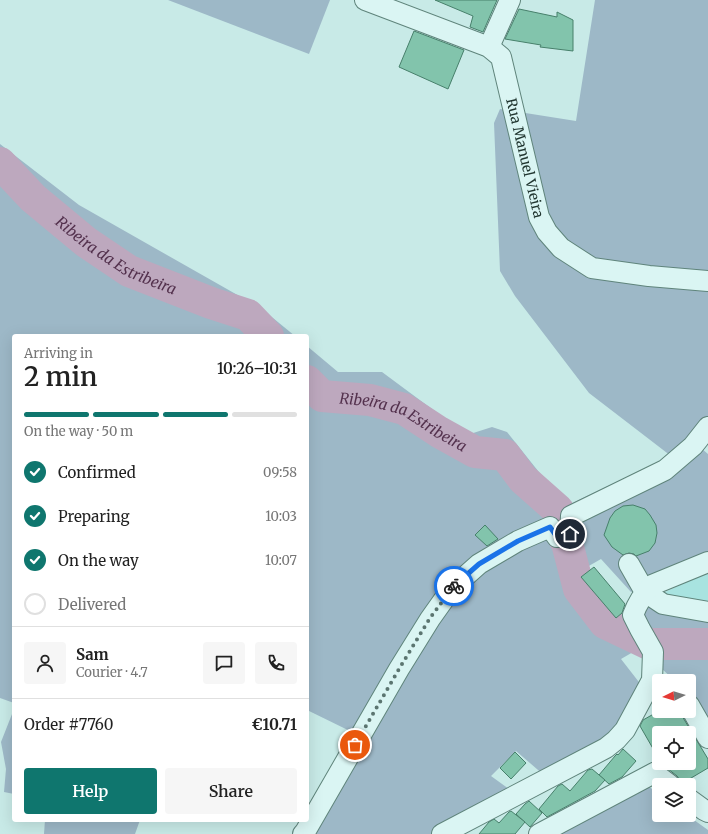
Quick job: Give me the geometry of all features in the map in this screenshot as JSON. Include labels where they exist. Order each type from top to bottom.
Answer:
[{"type":"street","name":"Rua Manuel Vieira","points":[[365,0],[489,47],[501,57],[538,217],[547,232],[561,248],[592,268],[708,282]]},
{"type":"street","points":[[489,47],[510,0]]},
{"type":"street","points":[[303,834],[418,637],[452,588],[479,564],[518,541],[550,527],[564,535],[571,516],[665,470],[693,446],[708,427]]},
{"type":"street","points":[[658,674],[653,652],[633,616],[636,607],[645,592],[652,585],[708,562]]},
{"type":"street","points":[[629,564],[645,592],[663,604],[708,612]]},
{"type":"street","points":[[442,834],[606,748],[625,730],[652,691]]},
{"type":"street","points":[[696,717],[708,738]]},
{"type":"street","points":[[539,834],[654,773],[661,778]]},
{"type":"street","points":[[696,804],[708,812]]},
{"type":"shaded area","points":[[168,0],[330,0],[309,54]]},
{"type":"shaded area","points":[[595,0],[708,0],[708,442],[702,449],[708,454],[708,556],[649,581],[631,592],[601,559],[580,571],[576,522],[579,517],[549,532],[543,523],[515,536],[473,564],[454,580],[436,598],[354,733],[309,711],[309,348],[338,372],[382,372],[467,435],[492,427],[507,432],[566,506],[671,456],[589,393],[515,296],[500,271],[494,123],[500,109],[576,121]]},
{"type":"shaded area","points":[[0,144],[79,205],[262,309],[293,334],[12,334],[12,702],[0,698]]},
{"type":"shaded area","points":[[549,532],[555,544],[568,590],[592,624],[640,648],[621,659],[642,686],[621,730],[614,738],[603,745],[545,776],[516,751],[491,776],[513,792],[432,834],[308,834],[437,614],[458,585],[495,559]]},
{"type":"shaded area","points":[[661,594],[708,607],[708,725],[696,705],[696,674],[667,674],[661,668],[639,615]]},
{"type":"shaded area","points":[[12,714],[12,794],[4,792],[6,769],[1,742]]},
{"type":"shaded area","points":[[648,786],[652,789],[652,822],[696,821],[708,830],[708,834],[558,834]]},
{"type":"shaded area","points":[[45,822],[139,822],[135,834],[44,834]]},
{"type":"sand","points":[[708,572],[708,607],[661,594]]},
{"type":"building","points":[[435,0],[497,0],[483,32],[470,27],[473,16]]},
{"type":"building","points":[[519,9],[557,17],[557,12],[573,20],[573,51],[540,47],[541,45],[505,39]]},
{"type":"building","points":[[414,31],[464,50],[448,89],[399,67]]},
{"type":"building","points":[[633,505],[645,509],[656,525],[657,533],[655,543],[649,551],[636,556],[629,553],[623,555],[612,547],[604,535],[610,518],[615,511],[623,506]]},
{"type":"building","points":[[485,525],[498,539],[487,546],[475,535]]},
{"type":"building","points":[[594,567],[625,604],[622,613],[616,618],[581,577]]},
{"type":"building","points":[[652,715],[652,718],[683,718],[688,726],[652,726],[652,747],[640,726],[643,720]]},
{"type":"building","points":[[696,739],[708,759],[708,768],[691,778],[678,778],[670,770],[696,770]]},
{"type":"building","points":[[623,749],[636,761],[622,777],[609,784],[599,775]]},
{"type":"building","points":[[515,752],[526,763],[511,779],[500,768]]},
{"type":"building","points":[[592,769],[605,780],[595,791],[547,817],[539,809],[558,786],[562,784],[570,791],[588,770]]},
{"type":"building","points":[[529,801],[542,813],[530,827],[516,814]]},
{"type":"building","points":[[511,811],[525,822],[515,834],[479,834],[489,822],[494,819],[499,823]]},
{"type":"waterway","name":"Ribeira da Estribeira","points":[[0,163],[33,198],[86,242],[129,271],[211,303],[248,315],[266,334]]},
{"type":"waterway","name":"Ribeira da Estribeira","points":[[309,383],[322,396],[370,400],[404,409],[439,432],[475,452],[505,455],[523,479],[558,510],[564,538],[567,543],[579,589],[605,623],[649,644],[708,644]]},
{"type":"way so far","points":[[355,745],[430,618],[454,586]]},
{"type":"route","points":[[454,586],[479,564],[518,541],[550,527],[557,537],[570,534]]}]
